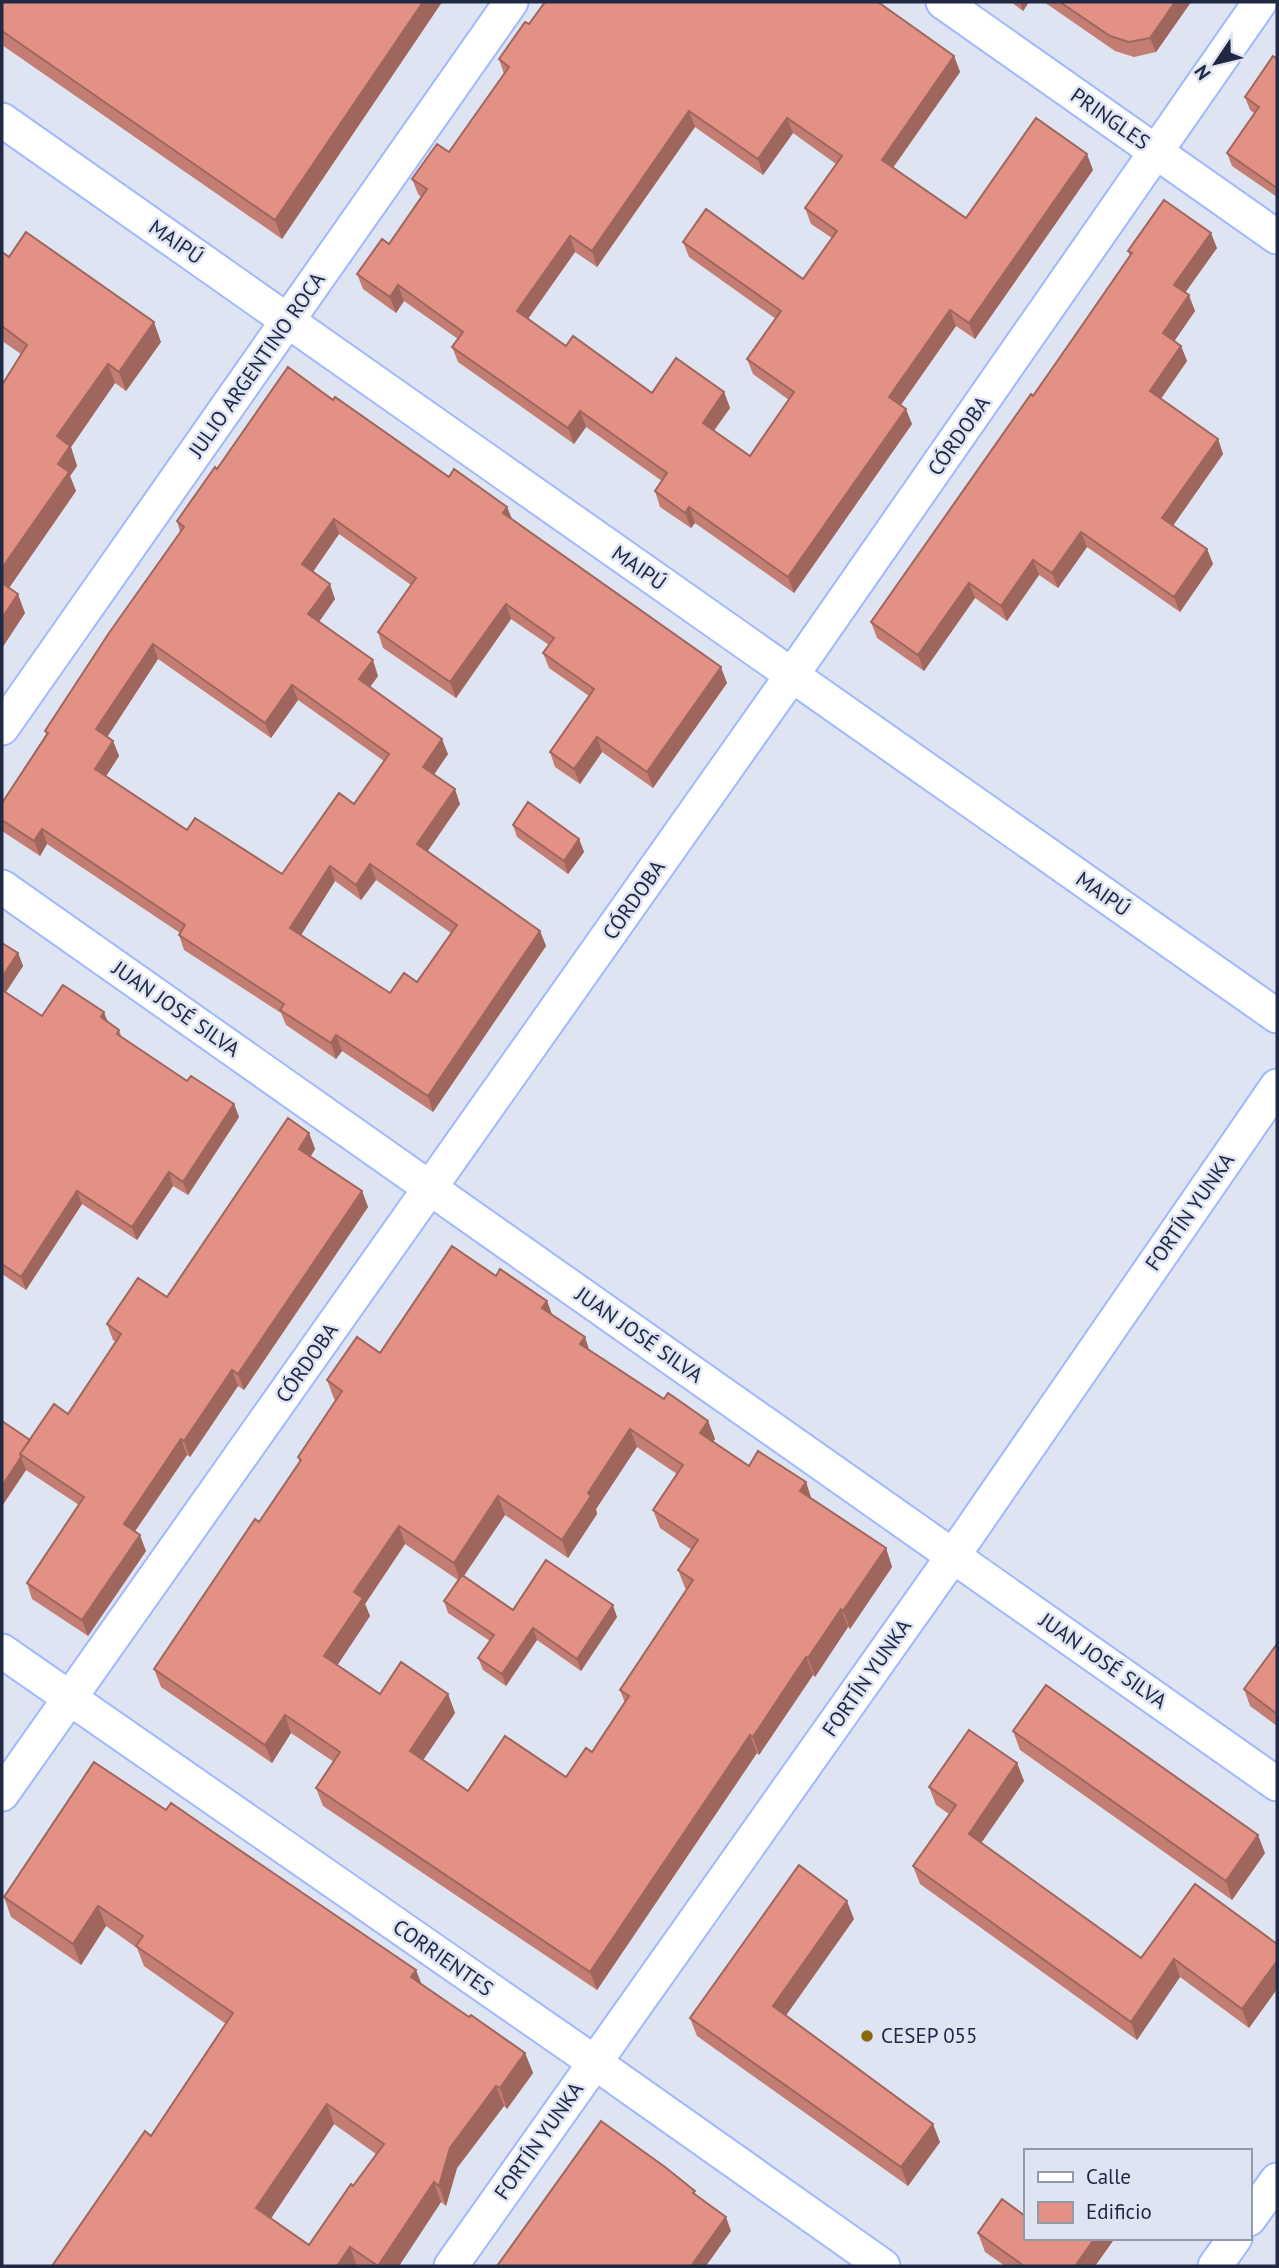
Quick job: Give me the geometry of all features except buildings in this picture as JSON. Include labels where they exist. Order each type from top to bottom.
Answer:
[{"type":"street","name":"JULIO ARGENTINO ROCA","points":[[2,728],[512,2]]},
{"type":"street","name":"PRINGLES","points":[[943,2],[1277,237]]},
{"type":"street","name":"CÓRDOBA","points":[[2,1794],[792,676],[1260,2]]},
{"type":"street","name":"MAIPÚ","points":[[2,120],[1277,1016]]},
{"type":"street","name":"JUAN JOSÉ SILVA","points":[[2,887],[1277,1784]]},
{"type":"street","name":"FORTÍN YUNKA","points":[[451,2266],[953,1556],[1277,1086]]},
{"type":"street","name":"CORRIENTES","points":[[2,1651],[883,2266]]},
{"type":"street","points":[[1251,2216],[1277,2180]]},
{"type":"street","points":[[1215,2266],[1234,2240]]},
{"type":"place","name":"CESEP 055","points":[[867,2036]]}]
